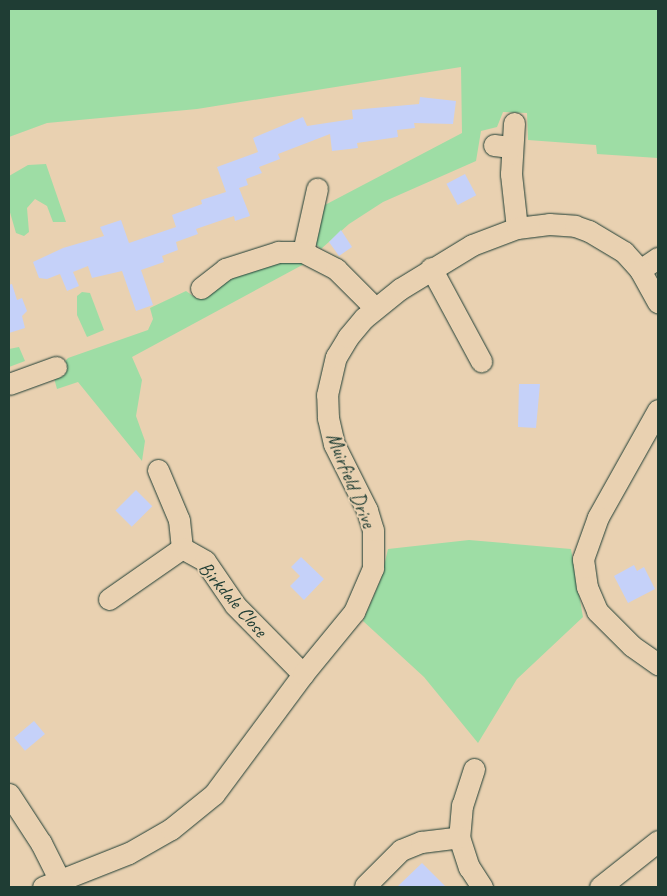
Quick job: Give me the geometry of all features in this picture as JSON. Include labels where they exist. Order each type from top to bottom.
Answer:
[{"type":"street","points":[[514,123],[502,146],[517,228]]},
{"type":"street","points":[[303,252],[316,188]]},
{"type":"street","name":"Muirfield Drive","points":[[65,883],[129,853],[170,829],[214,794],[303,674],[354,612],[373,568],[373,530],[367,510],[334,444],[328,418],[327,394],[332,370],[342,346],[375,308],[431,268],[495,234],[517,228],[549,224],[575,226],[607,240],[624,252],[640,270],[658,302]]},
{"type":"street","points":[[201,288],[225,269],[278,252],[303,252],[336,270],[375,308]]},
{"type":"street","points":[[640,270],[658,258]]},
{"type":"street","points":[[431,268],[481,361]]},
{"type":"street","points":[[9,384],[56,367]]},
{"type":"street","points":[[658,410],[594,525],[583,558],[587,587],[597,611],[625,640],[658,664]]},
{"type":"street","name":"Birkdale Close","points":[[158,470],[179,520],[182,548]]},
{"type":"street","name":"Birkdale Close","points":[[182,548],[205,561],[235,606],[303,674]]},
{"type":"street","name":"Birkdale Close","points":[[109,599],[182,548]]},
{"type":"street","points":[[474,769],[462,805],[459,837],[469,867],[482,887]]},
{"type":"street","points":[[9,794],[65,883]]},
{"type":"street","points":[[365,886],[401,850],[421,842],[459,837]]},
{"type":"street","points":[[600,887],[658,841]]},
{"type":"green space","points":[[9,9],[658,9],[658,158],[597,154],[596,145],[528,140],[527,113],[503,112],[497,127],[481,131],[476,161],[383,202],[349,224],[321,249],[314,242],[323,206],[462,133],[461,67],[197,109],[47,123],[9,137]]},
{"type":"green space","points":[[46,164],[66,222],[53,222],[47,206],[35,199],[27,208],[29,232],[24,236],[16,233],[9,209],[9,176],[28,165]]},
{"type":"green space","points":[[268,259],[306,263],[132,357],[142,380],[136,416],[145,441],[142,461],[78,382],[57,389],[54,378],[57,370],[68,358],[148,330],[153,319],[150,308],[186,291],[196,298],[201,296]]},
{"type":"green space","points":[[82,292],[90,293],[104,330],[87,337],[77,315],[77,296]]},
{"type":"green space","points":[[19,347],[25,361],[9,367],[9,349]]},
{"type":"green space","points":[[469,540],[571,549],[583,617],[517,679],[478,743],[424,677],[363,621],[381,579],[388,549]]},
{"type":"building","points":[[420,97],[456,101],[453,124],[414,123],[415,128],[397,130],[398,137],[357,143],[358,148],[332,151],[330,134],[278,154],[280,159],[259,167],[262,173],[246,179],[248,185],[239,188],[250,216],[235,221],[234,216],[196,229],[198,234],[176,242],[178,250],[162,256],[164,262],[141,270],[153,305],[136,311],[122,271],[92,278],[88,266],[73,272],[79,286],[67,291],[60,274],[47,279],[39,278],[33,262],[63,248],[104,236],[100,227],[121,220],[129,243],[176,227],[172,215],[202,204],[201,200],[226,192],[217,167],[258,152],[253,138],[303,117],[307,126],[353,119],[352,110],[419,104]]},
{"type":"building","points":[[465,174],[476,195],[458,205],[446,184]]},
{"type":"building","points":[[341,230],[352,247],[339,256],[329,242]]},
{"type":"building","points":[[12,284],[17,300],[22,298],[27,311],[22,316],[25,328],[9,333],[9,285]]},
{"type":"building","points":[[519,384],[540,384],[536,428],[518,427]]},
{"type":"building","points":[[136,490],[152,506],[132,527],[115,511]]},
{"type":"building","points":[[301,557],[324,579],[304,600],[290,586],[300,576],[291,567]]},
{"type":"building","points":[[634,565],[637,571],[644,567],[655,589],[628,603],[614,576]]},
{"type":"building","points":[[34,721],[45,734],[25,751],[14,738]]},
{"type":"building","points":[[422,863],[446,887],[397,887]]}]
